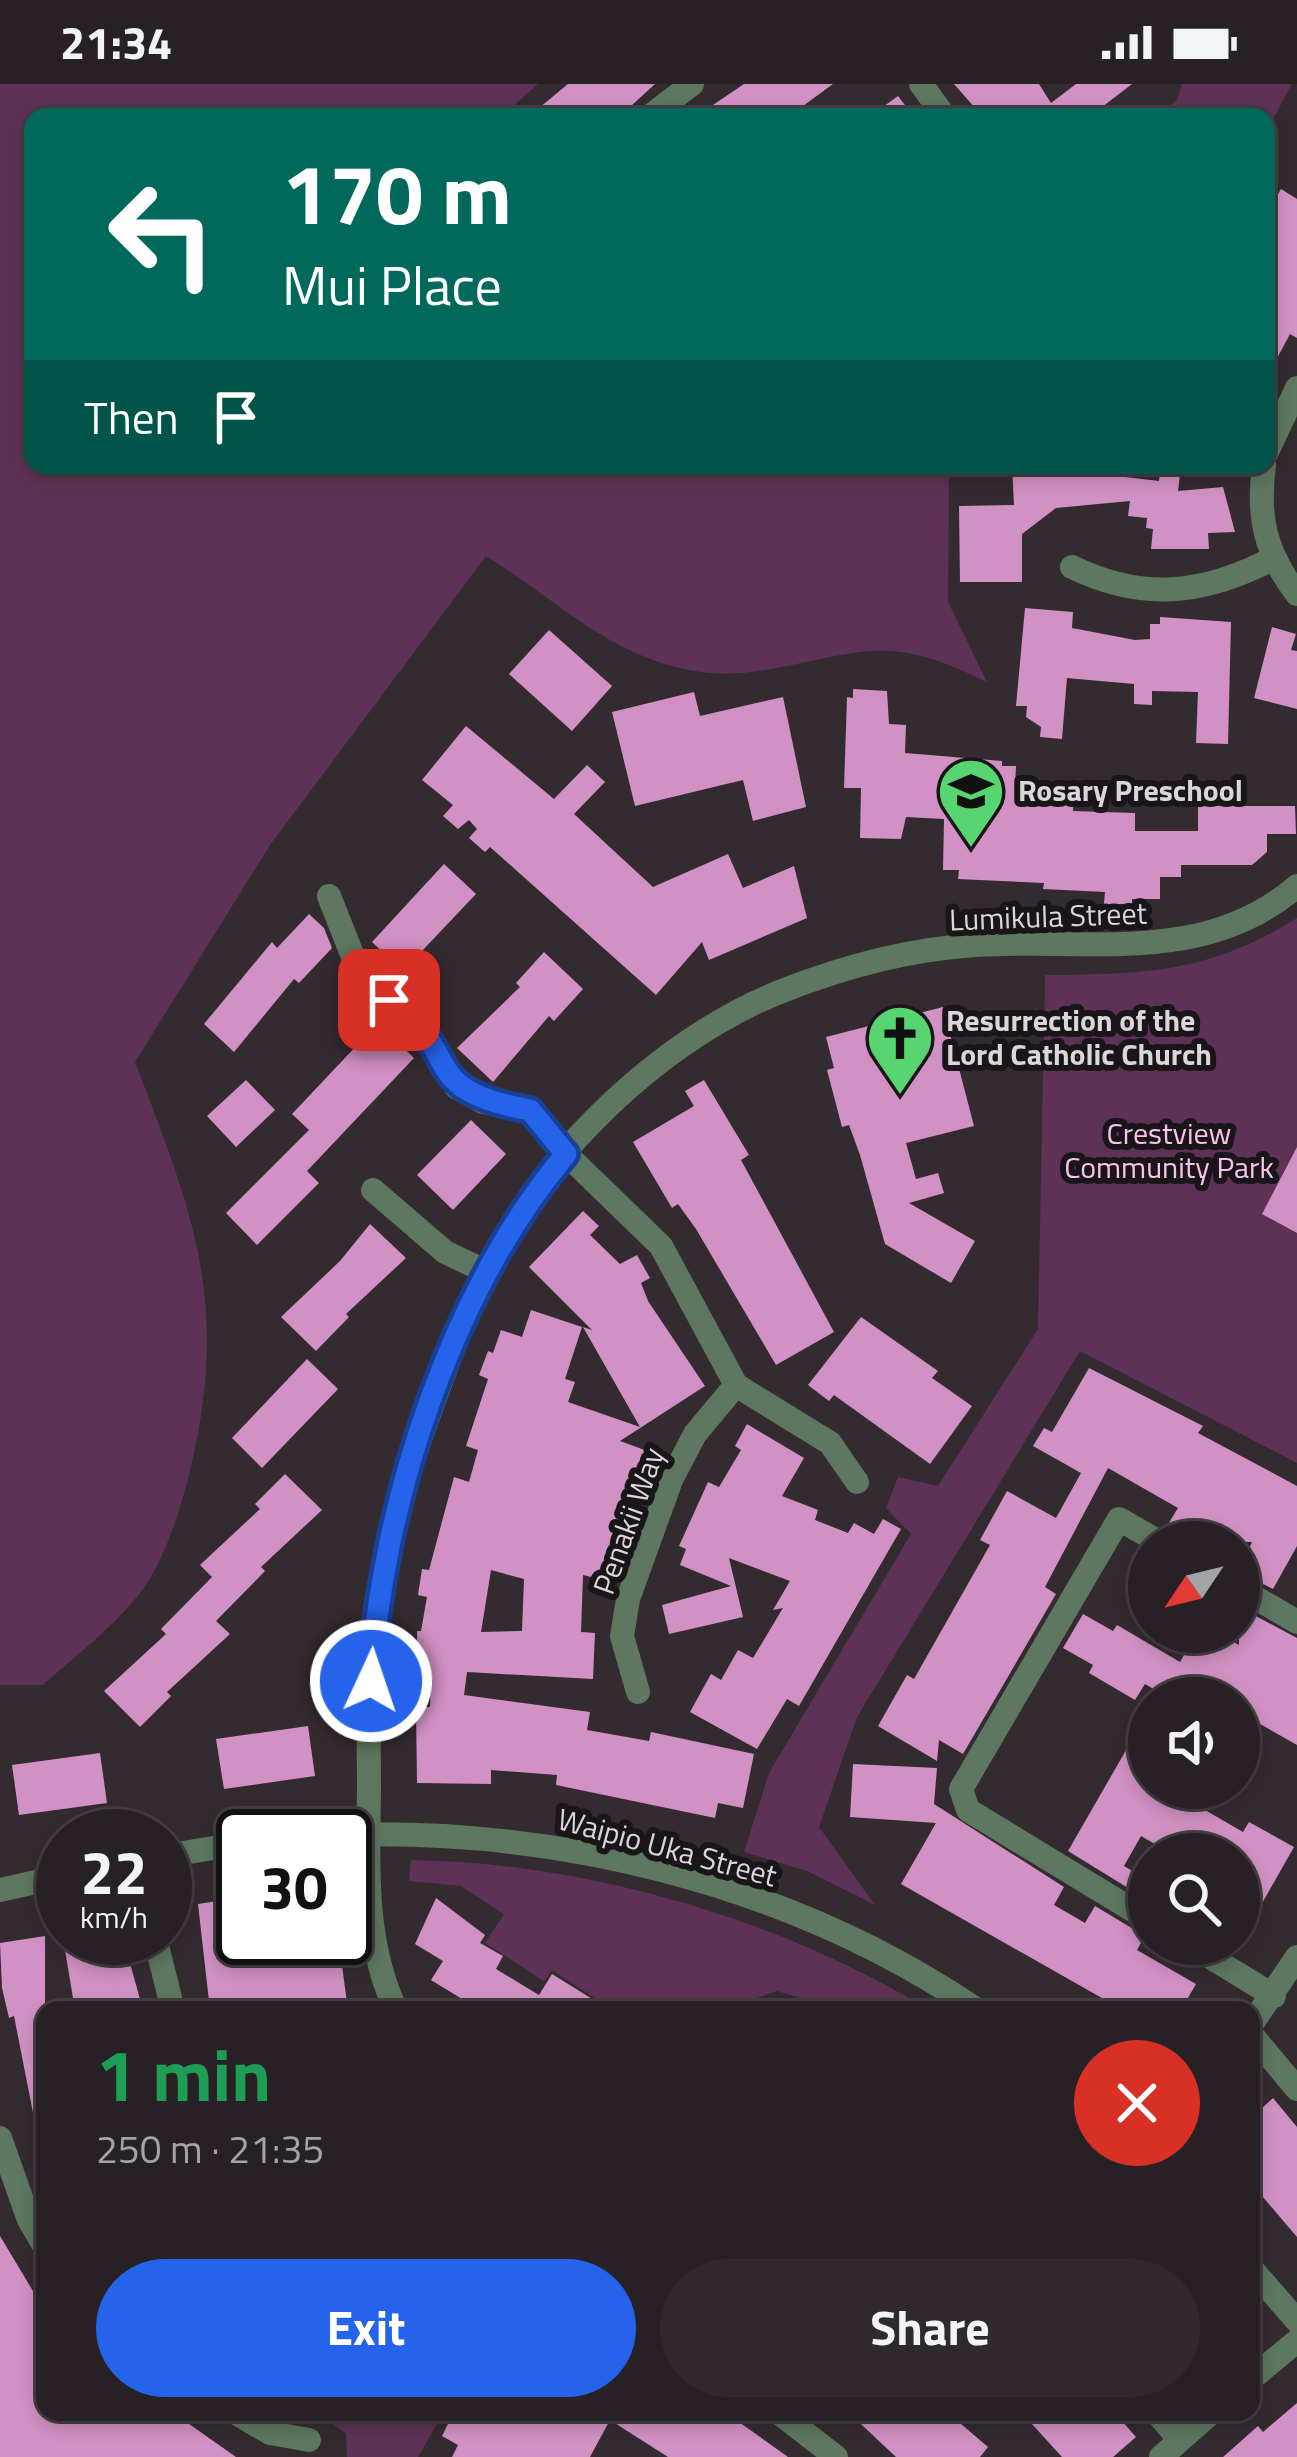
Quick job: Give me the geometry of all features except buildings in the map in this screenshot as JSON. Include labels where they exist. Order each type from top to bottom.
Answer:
[{"type":"street","points":[[661,108],[692,84]]},
{"type":"street","points":[[1275,435],[1297,388]]},
{"type":"street","points":[[1264,474],[1261,527],[1272,560],[1297,594]]},
{"type":"street","points":[[1072,568],[1113,586],[1170,592],[1210,586],[1272,560]]},
{"type":"street","name":"Lumikula Street","points":[[369,1809],[374,1626],[385,1557],[426,1423],[485,1270],[528,1199],[636,1083],[706,1030],[787,989],[943,948],[1166,943],[1212,933],[1297,886]]},
{"type":"street","points":[[329,896],[363,982],[416,1018],[456,1087],[483,1102],[530,1110],[566,1154],[661,1246],[736,1385],[830,1443],[857,1482]]},
{"type":"street","points":[[373,1190],[445,1252],[485,1270]]},
{"type":"street","name":"Penakii Way","points":[[638,1692],[622,1636],[628,1599],[694,1434],[736,1385]]},
{"type":"street","points":[[1128,1524],[1119,1519],[961,1789],[968,1810],[1128,1907]]},
{"type":"street","points":[[1260,1600],[1297,1622]]},
{"type":"street","name":"Waipio Uka Street","points":[[372,1833],[543,1844],[646,1867],[826,1927],[960,2001]]},
{"type":"street","points":[[0,1890],[36,1882]]},
{"type":"street","name":"Lumikula Street","points":[[372,1904],[374,1940],[393,2001]]},
{"type":"street","points":[[1260,2014],[1297,1957]]},
{"type":"street","points":[[162,1965],[171,2001]]},
{"type":"street","points":[[1223,1965],[1274,1996]]},
{"type":"street","points":[[1260,2045],[1297,2089]]},
{"type":"street","points":[[0,2138],[36,2232]]},
{"type":"street","points":[[1260,2278],[1297,2321]]},
{"type":"street","points":[[1260,2372],[1297,2341]]},
{"type":"street","points":[[249,2421],[270,2433],[309,2440]]},
{"type":"street","points":[[790,2421],[836,2457]]},
{"type":"street","points":[[1170,2448],[1202,2421]]},
{"type":"green space","points":[[0,84],[538,84],[511,108],[24,108],[24,474],[949,474],[948,602],[987,682],[932,659],[888,651],[851,653],[745,673],[701,672],[669,665],[613,642],[486,556],[270,845],[135,1062],[174,1167],[200,1261],[207,1358],[190,1471],[170,1537],[137,1597],[43,1685],[0,1685]]},
{"type":"green space","points":[[1182,84],[1292,84],[1275,115],[1275,108],[1167,108],[1177,100]]},
{"type":"green space","name":"Crestview Community Park","points":[[1297,918],[1297,1463],[1080,1351],[857,1717],[819,1827],[875,1905],[807,1871],[744,1852],[769,1773],[911,1534],[886,1508],[898,1477],[938,1486],[1038,1329],[1045,975],[1176,967],[1234,950]]},
{"type":"green space","points":[[411,1860],[544,1871],[612,1884],[746,1923],[810,1948],[913,2001],[811,2001],[777,1991],[749,2001],[599,2001],[552,1970],[544,1981],[485,1943],[504,1914],[461,1886],[409,1881]]},
{"type":"green space","points":[[329,2421],[439,2421],[418,2457],[347,2457],[346,2434]]},
{"type":"place","name":"Rosary Preschool","points":[[971,850]]},
{"type":"place","name":"Resurrection of the Lord Catholic Church","points":[[900,1097]]},
{"type":"route","points":[[371,1681],[376,1603],[385,1557],[448,1360],[505,1234],[566,1154],[530,1110],[483,1102],[456,1087],[445,1074],[427,1032],[416,1018],[389,1000]]}]
